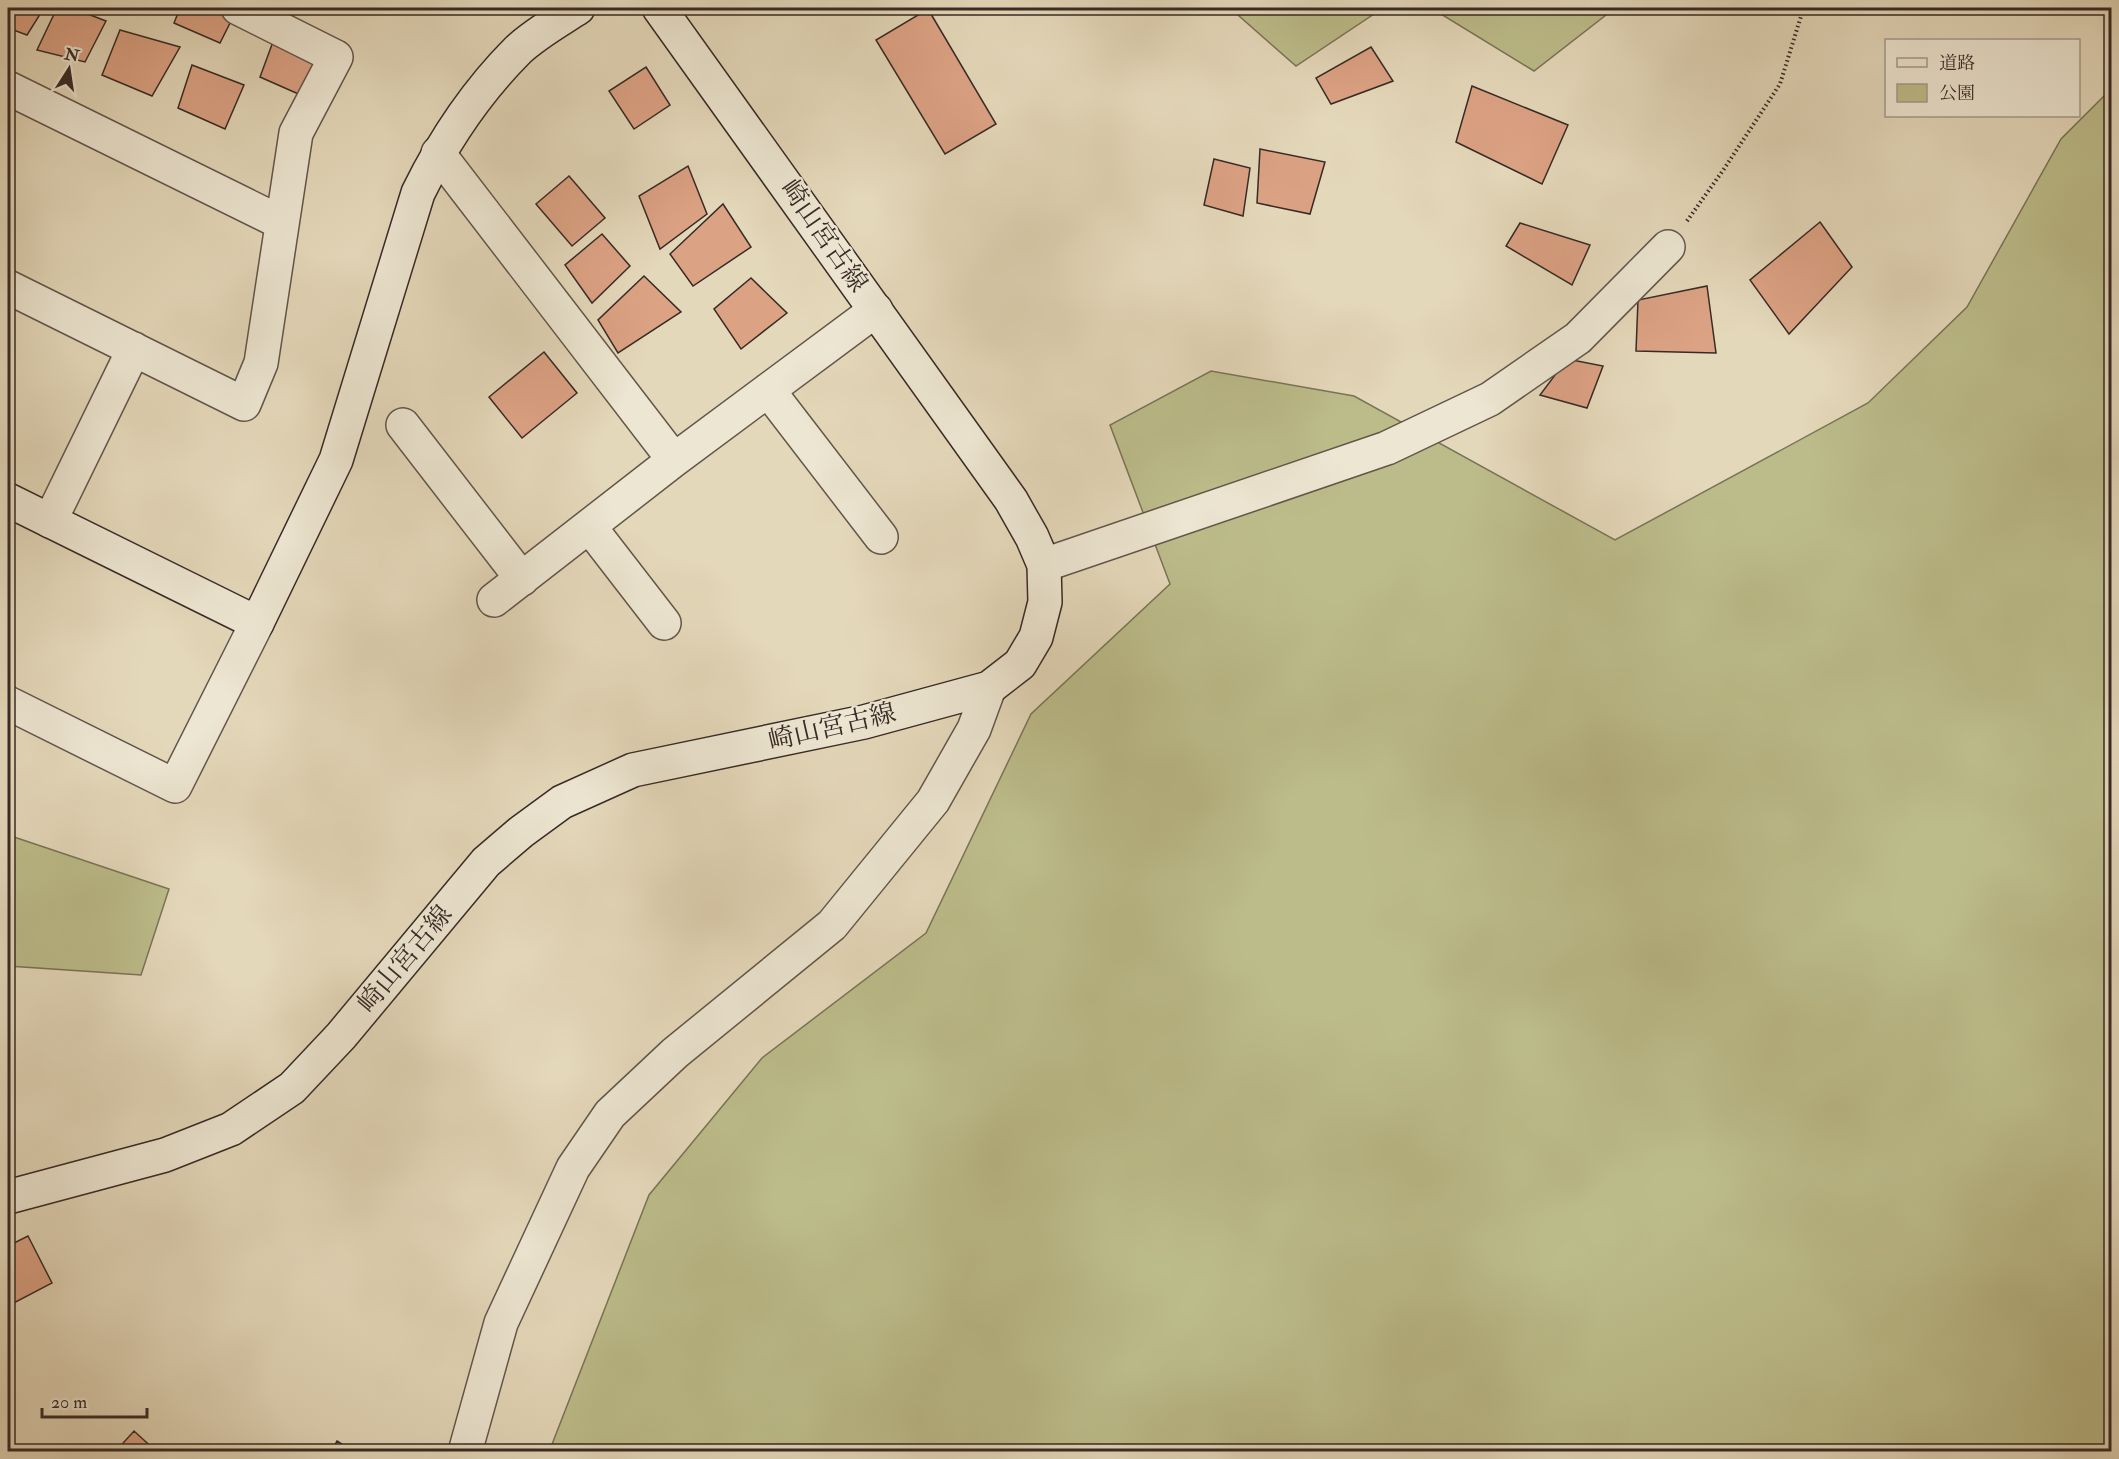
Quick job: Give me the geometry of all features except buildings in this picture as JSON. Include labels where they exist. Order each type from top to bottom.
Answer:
[{"type":"street","points":[[8,287],[244,404],[261,363],[296,133],[336,57],[238,8]]},
{"type":"street","points":[[8,703],[175,786],[336,460],[418,193],[438,153],[475,97],[519,49],[578,8]]},
{"type":"street","name":"崎山宮古線","points":[[8,1197],[165,1155],[231,1130],[292,1088],[341,1036],[486,862],[521,832],[562,802],[633,770],[864,722],[989,688],[1020,664],[1036,637],[1045,602],[1044,565],[1032,537],[1011,500],[659,8]]},
{"type":"street","points":[[8,88],[282,223]]},
{"type":"street","points":[[438,153],[674,460]]},
{"type":"street","points":[[1044,565],[1388,448],[1490,399],[1578,338],[1668,247]]},
{"type":"street","points":[[494,600],[674,460],[876,310]]},
{"type":"street","points":[[50,521],[135,349]]},
{"type":"street","points":[[768,390],[881,537]]},
{"type":"street","points":[[403,425],[522,579]]},
{"type":"street","points":[[8,500],[257,623]]},
{"type":"street","points":[[589,526],[664,623]]},
{"type":"street","points":[[465,1452],[501,1323],[573,1168],[610,1114],[675,1053],[832,925],[933,801],[974,729],[989,688]]},
{"type":"path","points":[[1668,247],[1724,169],[1780,84],[1802,8]]},
{"type":"green space","points":[[1230,8],[1383,8],[1296,66]]},
{"type":"green space","points":[[1431,8],[1615,8],[1534,71]]},
{"type":"green space","points":[[2111,89],[2111,1451],[549,1452],[649,1195],[762,1058],[926,933],[1031,714],[1170,584],[1110,425],[1211,371],[1354,396],[1615,540],[1868,403],[1967,307],[2061,139]]},
{"type":"green space","points":[[8,835],[169,889],[141,975],[8,966]]}]
